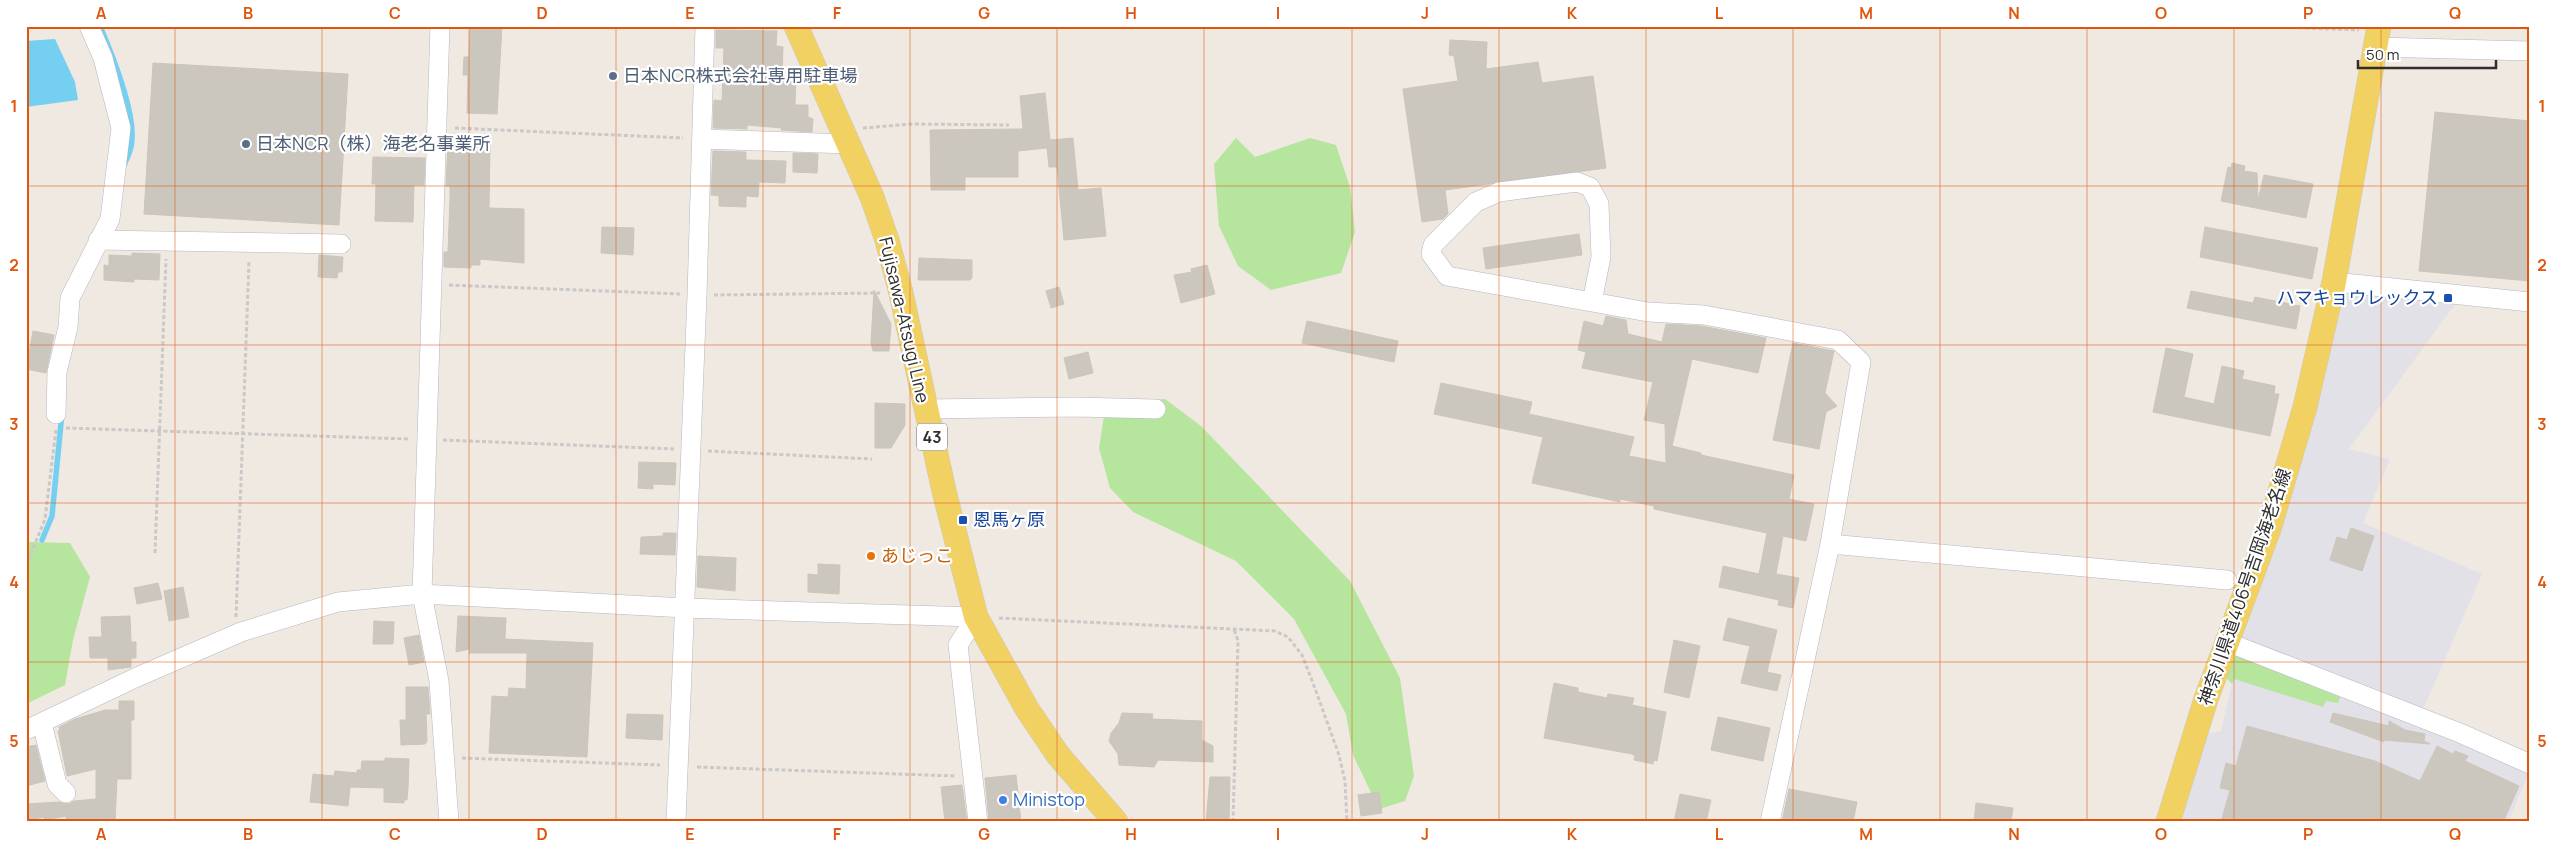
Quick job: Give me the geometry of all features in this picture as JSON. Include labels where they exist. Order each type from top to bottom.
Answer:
[{"type":"main road","name":"Fujisawa-Atsugi Line","points":[[796,26],[846,137],[887,240],[976,617],[1018,694],[1053,747],[1116,822]]},
{"type":"main road","name":"神奈川県道406号吉岡海老名線","points":[[2168,822],[2206,699],[2269,529],[2305,407],[2334,282],[2378,35]]},
{"type":"street","points":[[62,421],[57,372],[68,327],[70,298],[104,240],[110,218],[121,128],[103,58],[89,26]]},
{"type":"street","points":[[440,26],[422,594],[439,681],[446,758],[449,822]]},
{"type":"street","points":[[676,822],[697,295],[705,26]]},
{"type":"street","points":[[2378,35],[2530,51]]},
{"type":"street","points":[[702,139],[846,137]]},
{"type":"street","points":[[1592,302],[1601,257],[1599,204],[1590,187],[1577,182],[1500,192],[1476,202],[1433,245],[1431,254],[1447,276],[1592,302],[1648,312],[1704,315],[1838,340],[1861,362],[1830,544],[1770,822]]},
{"type":"street","points":[[104,240],[341,244]]},
{"type":"street","points":[[2334,282],[2530,302]]},
{"type":"street","points":[[926,409],[1076,407],[1156,409]]},
{"type":"street","points":[[1830,544],[2226,580]]},
{"type":"street","points":[[66,793],[57,784],[34,726],[135,678],[235,635],[338,602],[422,594],[685,608],[976,617]]},
{"type":"street","points":[[976,617],[958,645],[978,822]]},
{"type":"street","points":[[2227,642],[2460,733],[2530,764]]},
{"type":"path","points":[[2247,26],[2378,35]]},
{"type":"path","points":[[846,137],[912,124],[1009,125]]},
{"type":"path","points":[[437,128],[702,139]]},
{"type":"path","points":[[155,553],[167,241]]},
{"type":"path","points":[[235,635],[250,242]]},
{"type":"path","points":[[431,284],[697,295],[901,293]]},
{"type":"path","points":[[26,566],[45,518],[62,421],[160,431],[243,435],[426,439],[872,459]]},
{"type":"path","points":[[976,617],[1275,631],[1288,637],[1302,655],[1338,755],[1345,781],[1347,822]]},
{"type":"path","points":[[1233,822],[1238,641],[1234,629]]},
{"type":"path","points":[[446,758],[973,775]]},
{"type":"shaded area","points":[[2345,293],[2456,303],[2349,449],[2390,459],[2363,523],[2482,574],[2421,714],[2238,640],[2307,440]]},
{"type":"shaded area","points":[[2234,651],[2416,723],[2529,773],[2508,822],[2179,822],[2206,734],[2221,731],[2232,684],[2225,676]]},
{"type":"green space","points":[[1236,138],[1255,157],[1310,138],[1336,145],[1350,187],[1355,232],[1341,273],[1271,290],[1238,266],[1219,226],[1214,164]]},
{"type":"green space","points":[[1165,399],[1201,426],[1350,581],[1400,678],[1414,776],[1405,801],[1379,809],[1353,755],[1346,714],[1294,619],[1236,561],[1133,512],[1110,488],[1099,448],[1106,403]]},
{"type":"green space","points":[[26,542],[70,543],[90,577],[73,640],[65,685],[26,704]]},
{"type":"green space","points":[[2233,654],[2340,697],[2338,703],[2326,701],[2323,707],[2234,679],[2232,684],[2225,676]]},
{"type":"water","points":[[55,39],[75,82],[78,100],[26,107],[26,41]]},
{"type":"building","points":[[470,26],[502,26],[497,114],[467,113],[468,75],[463,75],[464,57],[469,57]]},
{"type":"building","points":[[716,30],[777,31],[776,46],[783,47],[782,76],[796,77],[795,105],[808,105],[808,117],[813,119],[812,132],[747,125],[747,129],[713,128],[714,100],[722,101],[724,48],[716,48]]},
{"type":"building","points":[[1450,40],[1487,42],[1486,69],[1538,62],[1542,83],[1593,76],[1606,168],[1445,190],[1448,214],[1443,219],[1422,222],[1403,89],[1458,81],[1454,56],[1449,55]]},
{"type":"building","name":"日本NCR（株）海老名事業所","points":[[153,63],[348,74],[339,225],[144,214]]},
{"type":"building","points":[[1045,93],[1050,140],[1073,138],[1078,190],[1101,188],[1106,236],[1064,240],[1057,167],[1049,167],[1047,148],[1018,151],[1018,177],[965,177],[965,190],[931,190],[930,130],[1023,129],[1020,96]]},
{"type":"building","points":[[2435,112],[2530,121],[2530,281],[2419,271]]},
{"type":"building","points":[[448,144],[490,145],[489,208],[524,209],[524,263],[480,259],[480,265],[471,265],[471,268],[444,267],[444,252],[448,252],[450,199],[450,186],[446,186]]},
{"type":"building","points":[[713,151],[746,152],[746,160],[786,161],[785,183],[759,182],[758,197],[746,196],[746,207],[719,206],[719,196],[711,195]]},
{"type":"building","points":[[793,153],[818,154],[817,173],[793,172]]},
{"type":"building","points":[[373,157],[425,158],[424,185],[414,185],[413,222],[375,221],[376,184],[372,184]]},
{"type":"building","points":[[2232,163],[2245,166],[2244,171],[2257,173],[2258,200],[2264,175],[2313,184],[2306,218],[2221,201],[2228,167],[2231,168]]},
{"type":"building","points":[[602,227],[634,228],[633,255],[601,253]]},
{"type":"building","points":[[2205,227],[2318,248],[2312,279],[2200,257]]},
{"type":"building","points":[[1579,234],[1582,255],[1486,269],[1483,248]]},
{"type":"building","points":[[132,253],[160,254],[159,280],[134,279],[134,282],[104,280],[104,265],[109,266],[109,255],[132,256]]},
{"type":"building","points":[[319,255],[343,257],[342,272],[338,272],[337,278],[318,277]]},
{"type":"building","points":[[919,258],[972,260],[972,278],[970,280],[918,280]]},
{"type":"building","points":[[1207,265],[1215,294],[1181,303],[1174,275],[1192,272],[1191,269]]},
{"type":"building","points":[[1059,287],[1064,304],[1051,308],[1046,291]]},
{"type":"building","points":[[874,290],[891,324],[889,351],[873,351],[871,343]]},
{"type":"building","points":[[2191,291],[2253,303],[2255,297],[2300,306],[2296,329],[2187,308]]},
{"type":"building","points":[[1606,316],[1626,320],[1628,334],[1662,342],[1666,324],[1701,326],[1766,338],[1758,373],[1692,359],[1672,446],[1701,453],[1701,455],[1794,475],[1789,499],[1814,504],[1806,541],[1783,536],[1776,574],[1799,578],[1793,608],[1778,605],[1779,600],[1719,587],[1723,566],[1759,574],[1767,533],[1654,509],[1654,506],[1620,499],[1620,502],[1532,483],[1543,437],[1434,414],[1441,383],[1532,402],[1529,414],[1634,437],[1629,456],[1666,463],[1665,424],[1644,420],[1653,382],[1582,368],[1586,352],[1578,350],[1584,321],[1603,326]]},
{"type":"building","points":[[1307,321],[1398,341],[1394,362],[1302,343]]},
{"type":"building","points":[[33,331],[54,335],[46,373],[26,369]]},
{"type":"building","points":[[1793,343],[1834,351],[1825,393],[1837,406],[1826,412],[1819,449],[1773,440]]},
{"type":"building","points":[[2166,348],[2193,354],[2184,397],[2214,404],[2222,366],[2244,371],[2242,379],[2275,386],[2274,394],[2279,394],[2270,436],[2153,412]]},
{"type":"building","points":[[1088,352],[1093,373],[1069,379],[1064,358]]},
{"type":"building","points":[[875,403],[905,404],[905,425],[891,448],[875,448]]},
{"type":"building","points":[[639,462],[676,463],[675,485],[653,484],[653,489],[638,488]]},
{"type":"building","points":[[2351,528],[2374,536],[2362,571],[2330,560],[2337,537],[2347,540]]},
{"type":"building","points":[[663,533],[676,533],[675,555],[640,554],[641,537],[663,536]]},
{"type":"building","points":[[698,556],[736,558],[735,591],[697,587]]},
{"type":"building","points":[[818,564],[840,565],[839,594],[808,592],[808,574],[818,575]]},
{"type":"building","points":[[158,583],[162,599],[137,604],[134,588]]},
{"type":"building","points":[[183,587],[189,617],[169,621],[164,591]]},
{"type":"building","points":[[130,616],[131,642],[136,642],[136,658],[131,658],[131,667],[108,670],[108,658],[90,658],[89,637],[102,637],[101,617]]},
{"type":"building","points":[[458,616],[506,618],[505,639],[593,643],[587,757],[489,753],[492,696],[508,697],[509,688],[526,689],[527,653],[469,653],[470,649],[456,652]]},
{"type":"building","points":[[1728,618],[1777,630],[1767,672],[1781,675],[1777,691],[1741,683],[1750,646],[1723,640]]},
{"type":"building","points":[[374,621],[394,622],[393,644],[373,644]]},
{"type":"building","points":[[419,635],[424,662],[409,665],[404,638]]},
{"type":"building","points":[[1674,640],[1700,646],[1689,698],[1664,692]]},
{"type":"building","points":[[1554,683],[1578,688],[1578,692],[1607,698],[1608,694],[1634,698],[1632,705],[1666,712],[1657,761],[1654,760],[1653,764],[1634,760],[1635,756],[1632,754],[1544,738]]},
{"type":"building","points":[[406,687],[428,687],[430,714],[426,714],[427,741],[425,744],[401,745],[400,720],[406,720]]},
{"type":"building","points":[[119,701],[134,701],[134,720],[131,720],[131,779],[117,779],[115,822],[66,822],[66,816],[45,820],[44,817],[30,820],[26,804],[59,802],[68,804],[74,801],[96,799],[96,769],[67,776],[58,731],[60,730],[59,727],[75,719],[105,710],[119,710]]},
{"type":"building","points":[[1122,713],[1153,714],[1152,719],[1202,721],[1202,740],[1213,746],[1213,762],[1158,760],[1154,767],[1119,765],[1118,754],[1109,741],[1111,733],[1119,723]]},
{"type":"building","points":[[2333,713],[2389,726],[2389,721],[2405,730],[2425,734],[2424,741],[2430,744],[2384,740],[2384,742],[2330,722]]},
{"type":"building","points":[[627,714],[663,715],[662,740],[626,738]]},
{"type":"building","points":[[1718,717],[1770,728],[1763,761],[1711,750]]},
{"type":"building","points":[[2247,726],[2375,761],[2420,781],[2437,746],[2453,754],[2455,751],[2468,756],[2465,761],[2519,786],[2503,822],[2221,822],[2230,790],[2220,788],[2226,763],[2236,766]]},
{"type":"building","points":[[36,745],[45,781],[26,786],[26,747]]},
{"type":"building","points":[[385,758],[409,759],[407,800],[404,800],[404,803],[384,802],[384,788],[350,787],[348,806],[310,802],[313,774],[334,776],[335,771],[357,773],[357,770],[361,770],[362,761],[385,761]]},
{"type":"building","name":"Ministop","points":[[1016,775],[1021,822],[989,822],[985,778]]},
{"type":"building","points":[[1210,777],[1230,777],[1229,822],[1206,822]]},
{"type":"building","points":[[962,785],[967,822],[945,822],[941,787]]},
{"type":"building","points":[[1789,789],[1857,802],[1853,822],[1782,822]]},
{"type":"building","points":[[1379,792],[1382,813],[1361,816],[1358,795]]},
{"type":"building","points":[[1680,794],[1711,800],[1706,822],[1674,822]]},
{"type":"building","points":[[1976,803],[2013,808],[2011,822],[1974,822]]},
{"type":"waterway","points":[[100,26],[121,82],[130,113],[132,142],[124,165]]},
{"type":"waterway","points":[[42,540],[52,516],[62,413]]},
{"type":"place","name":"日本NCR株式会社専用駐車場","points":[[613,76]]},
{"type":"place","name":"日本NCR（株）海老名事業所","points":[[246,144]]},
{"type":"place","name":"ハマキョウレックス","points":[[2448,298]]},
{"type":"place","name":"恩馬ヶ原","points":[[963,520]]},
{"type":"place","name":"あじっこ","points":[[871,556]]},
{"type":"place","name":"Ministop","points":[[1003,800]]}]
